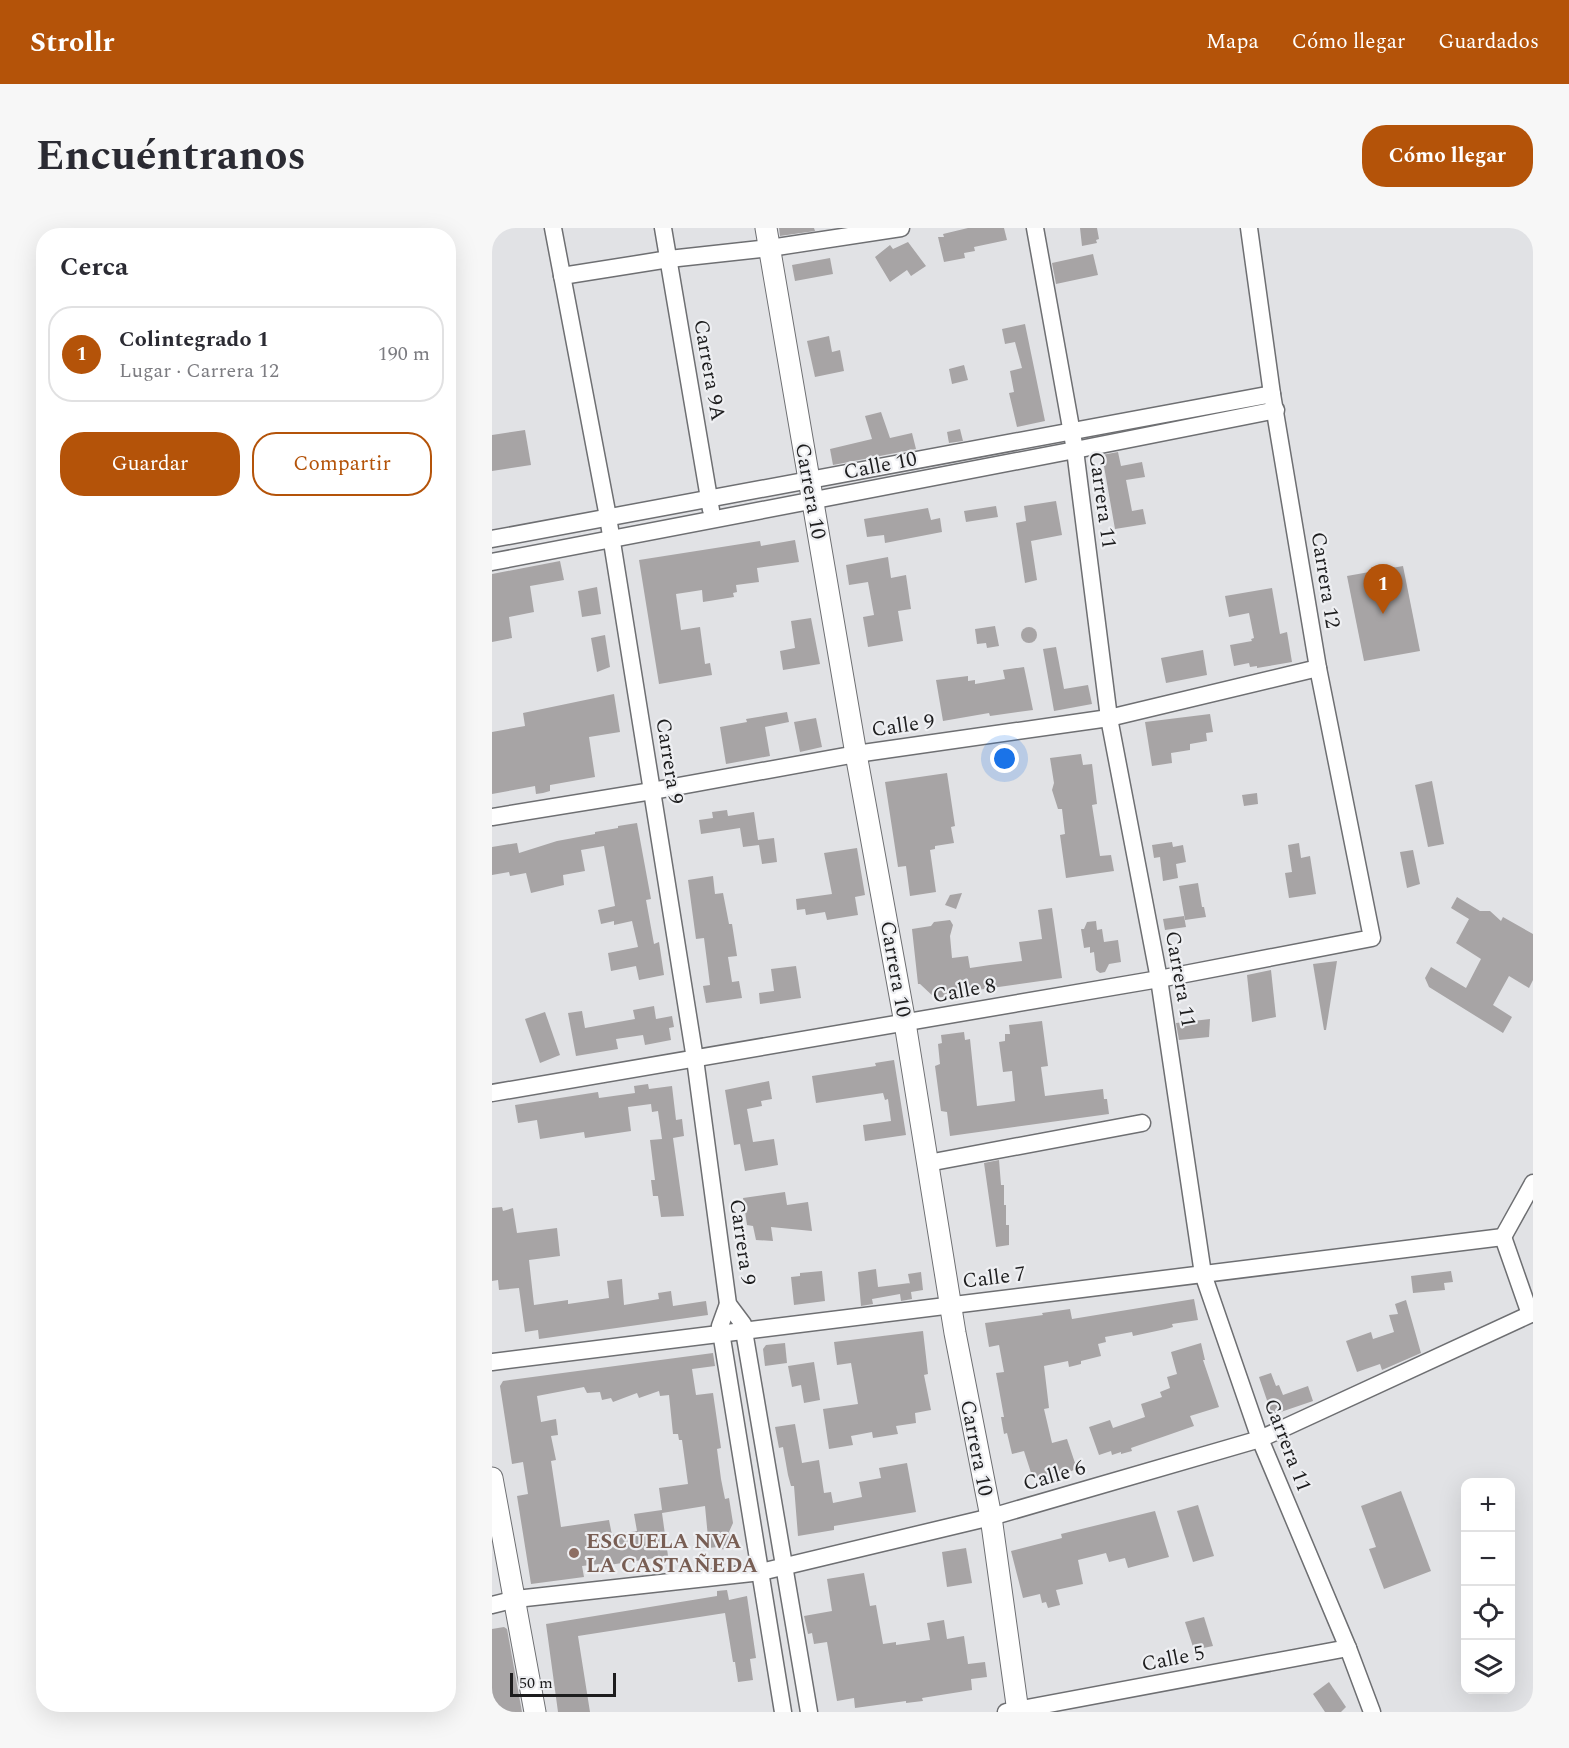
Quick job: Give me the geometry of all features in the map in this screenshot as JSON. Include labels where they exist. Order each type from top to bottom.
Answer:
[{"type":"street","name":"Carrera 9","points":[[553,228],[612,539],[695,1059],[728,1304],[742,1324],[744,1331],[809,1712]]},
{"type":"street","name":"Carrera 9A","points":[[663,228],[712,519]]},
{"type":"street","points":[[562,276],[669,259],[768,238],[901,228]]},
{"type":"street","name":"Carrera 11","points":[[1035,228],[1075,450],[1109,718],[1159,979],[1203,1274],[1260,1439],[1348,1648],[1372,1712]]},
{"type":"street","name":"Carrera 12","points":[[1249,228],[1274,402],[1318,668],[1372,938]]},
{"type":"street","name":"Carrera 10","points":[[768,238],[856,754],[905,1023],[950,1305],[991,1517],[1014,1711]]},
{"type":"street","name":"Calle 10","points":[[492,561],[712,519],[811,490],[1071,432],[1274,402]]},
{"type":"street","name":"Calle 10","points":[[492,539],[710,499],[811,490],[1075,450],[1274,402]]},
{"type":"street","name":"Calle 9","points":[[492,817],[856,754],[1109,718],[1318,668]]},
{"type":"street","name":"Calle 8","points":[[492,1093],[1159,979],[1372,938]]},
{"type":"street","points":[[928,1163],[1142,1124]]},
{"type":"street","points":[[1532,1314],[1503,1237],[1533,1183]]},
{"type":"street","name":"Calle 7","points":[[492,1362],[1503,1237]]},
{"type":"street","name":"Carrera 9","points":[[728,1304],[720,1326],[721,1334],[783,1712]]},
{"type":"street","name":"Calle 6","points":[[492,1605],[516,1599],[784,1568],[991,1517],[1260,1439],[1532,1314]]},
{"type":"street","points":[[492,1478],[535,1712]]},
{"type":"street","name":"Calle 5","points":[[1014,1711],[1348,1648]]},
{"type":"building","points":[[779,228],[814,228],[815,231],[780,236]]},
{"type":"building","points":[[968,228],[1004,228],[1007,240],[974,247],[975,251],[964,253],[965,258],[944,262],[938,237]]},
{"type":"building","points":[[1080,228],[1097,228],[1099,239],[1096,240],[1097,243],[1082,246]]},
{"type":"building","points":[[908,242],[926,266],[911,276],[907,270],[890,282],[875,257],[890,245],[893,249]]},
{"type":"building","points":[[1093,254],[1098,275],[1056,284],[1052,263]]},
{"type":"building","points":[[830,258],[833,274],[795,281],[792,265]]},
{"type":"building","points":[[1025,324],[1045,421],[1017,427],[1009,393],[1014,392],[1010,371],[1022,368],[1015,342],[1005,344],[1002,329]]},
{"type":"building","points":[[829,336],[832,352],[840,350],[844,371],[815,377],[807,341]]},
{"type":"building","points":[[964,365],[968,380],[952,384],[949,369]]},
{"type":"building","points":[[881,412],[890,438],[912,433],[916,449],[833,465],[830,449],[872,439],[865,416]]},
{"type":"building","points":[[960,429],[963,441],[949,443],[947,432]]},
{"type":"building","points":[[525,430],[531,465],[492,471],[492,435]]},
{"type":"building","points":[[1118,452],[1121,466],[1142,462],[1145,477],[1126,480],[1132,511],[1143,509],[1146,524],[1115,529],[1102,455]]},
{"type":"building","points":[[1056,501],[1062,535],[1031,541],[1037,580],[1025,583],[1016,523],[1026,521],[1024,506]]},
{"type":"building","points":[[996,506],[998,517],[966,522],[964,511]]},
{"type":"building","points":[[928,508],[931,520],[940,518],[942,532],[885,543],[884,535],[867,537],[864,519]]},
{"type":"building","points":[[795,540],[799,562],[757,568],[759,582],[736,585],[737,592],[733,593],[734,597],[703,602],[702,590],[676,594],[681,630],[700,627],[705,664],[710,663],[712,675],[659,684],[639,560],[760,541],[761,546]]},
{"type":"building","points":[[888,557],[891,578],[906,575],[911,609],[898,611],[903,641],[868,647],[863,617],[874,615],[868,582],[849,585],[846,565]]},
{"type":"building","points":[[560,561],[564,580],[530,586],[534,612],[509,617],[512,638],[492,642],[492,574]]},
{"type":"building","points":[[1403,566],[1420,651],[1364,661],[1347,576]]},
{"type":"building","points":[[597,587],[601,614],[582,617],[578,591]]},
{"type":"building","points":[[1272,588],[1280,634],[1287,632],[1292,662],[1257,668],[1257,666],[1250,667],[1249,663],[1234,666],[1230,645],[1252,641],[1251,639],[1254,638],[1249,613],[1229,617],[1225,596]]},
{"type":"building","points":[[811,618],[820,664],[783,670],[780,651],[795,648],[791,621]]},
{"type":"building","points":[[995,626],[999,646],[987,648],[986,643],[977,644],[975,629]]},
{"type":"building","points":[[1029,627],[1037,635],[1029,643],[1021,635]]},
{"type":"building","points":[[605,635],[610,667],[597,672],[591,638]]},
{"type":"building","points":[[1056,647],[1064,689],[1088,685],[1092,704],[1054,711],[1043,649]]},
{"type":"building","points":[[1203,650],[1207,675],[1166,683],[1161,658]]},
{"type":"building","points":[[1024,667],[1033,710],[990,716],[989,713],[943,721],[936,680],[968,676],[968,681],[975,680],[975,684],[1005,679],[1003,670]]},
{"type":"building","points":[[614,694],[620,732],[589,737],[595,777],[550,785],[550,791],[543,793],[536,794],[535,786],[492,794],[492,732],[525,726],[523,713]]},
{"type":"building","points":[[787,712],[789,722],[765,727],[770,756],[726,764],[720,727],[747,722],[746,719]]},
{"type":"building","points":[[1210,714],[1213,732],[1206,733],[1207,741],[1190,744],[1190,750],[1171,753],[1172,763],[1152,766],[1145,722]]},
{"type":"building","points":[[816,718],[822,747],[800,752],[794,722]]},
{"type":"building","points":[[1081,754],[1083,765],[1092,764],[1097,804],[1092,805],[1100,856],[1111,855],[1114,871],[1066,878],[1060,835],[1065,834],[1062,809],[1058,809],[1052,790],[1054,783],[1050,758]]},
{"type":"building","points":[[947,773],[955,826],[951,827],[954,843],[935,846],[935,849],[930,850],[936,892],[910,896],[906,866],[898,867],[885,782]]},
{"type":"building","points":[[1432,781],[1444,844],[1428,847],[1415,785]]},
{"type":"building","points":[[1257,793],[1258,804],[1244,806],[1242,795]]},
{"type":"building","points":[[727,810],[728,816],[754,812],[758,840],[774,838],[777,862],[762,864],[759,845],[743,847],[740,828],[701,834],[699,820],[713,818],[712,812]]},
{"type":"building","points":[[637,823],[651,899],[646,900],[654,944],[659,942],[664,975],[639,980],[636,966],[611,971],[608,953],[638,947],[632,921],[614,925],[614,921],[601,924],[598,910],[615,906],[604,846],[581,850],[585,871],[563,875],[564,885],[531,893],[526,873],[510,876],[509,872],[492,875],[492,847],[517,843],[519,853],[557,841]]},
{"type":"building","points":[[1172,842],[1173,847],[1183,845],[1186,862],[1176,864],[1178,878],[1163,881],[1160,857],[1154,858],[1152,845]]},
{"type":"building","points":[[1299,843],[1301,858],[1310,856],[1316,894],[1289,898],[1285,873],[1292,872],[1288,845]]},
{"type":"building","points":[[857,848],[865,895],[855,897],[858,915],[827,920],[825,912],[806,915],[805,909],[797,910],[796,899],[832,894],[824,853]]},
{"type":"building","points":[[1413,850],[1420,884],[1407,888],[1400,852]]},
{"type":"building","points":[[713,876],[715,894],[723,893],[729,924],[732,924],[737,956],[728,957],[732,982],[739,981],[742,998],[706,1003],[703,986],[710,985],[704,938],[696,939],[688,880]]},
{"type":"building","points":[[1198,883],[1206,917],[1185,920],[1179,886]]},
{"type":"building","points":[[962,893],[956,909],[945,905],[950,895]]},
{"type":"building","points":[[1457,897],[1480,911],[1490,911],[1501,921],[1503,917],[1533,934],[1533,980],[1529,988],[1509,976],[1493,1005],[1512,1017],[1503,1033],[1429,987],[1425,978],[1431,967],[1466,988],[1481,959],[1456,943],[1469,919],[1451,908]]},
{"type":"building","points":[[1052,908],[1062,978],[935,998],[918,984],[912,929],[950,920],[953,925],[950,936],[952,958],[968,956],[970,968],[1022,961],[1019,942],[1042,939],[1038,910]]},
{"type":"building","points":[[1184,916],[1186,927],[1165,930],[1163,919]]},
{"type":"building","points":[[1096,921],[1097,930],[1102,929],[1104,942],[1118,940],[1121,962],[1109,964],[1105,972],[1100,973],[1096,970],[1094,952],[1090,953],[1090,947],[1084,948],[1081,929],[1084,929],[1087,922]]},
{"type":"building","points":[[1337,961],[1326,1030],[1324,1030],[1313,964]]},
{"type":"building","points":[[796,966],[801,998],[760,1004],[759,993],[774,991],[771,969]]},
{"type":"building","points":[[1271,970],[1276,1017],[1252,1022],[1247,975]]},
{"type":"building","points":[[654,1006],[656,1019],[672,1016],[674,1027],[669,1028],[671,1040],[645,1045],[643,1035],[616,1039],[618,1049],[576,1056],[568,1013],[582,1011],[585,1028],[635,1019],[633,1010]]},
{"type":"building","points":[[545,1012],[560,1055],[540,1063],[525,1019]]},
{"type":"building","points":[[1210,1019],[1209,1037],[1179,1040],[1176,1023]]},
{"type":"building","points":[[1042,1021],[1048,1066],[1041,1067],[1045,1096],[1103,1089],[1109,1114],[950,1136],[947,1112],[941,1111],[935,1066],[940,1064],[938,1044],[942,1043],[941,1035],[964,1032],[965,1040],[970,1039],[977,1106],[1001,1103],[1015,1101],[1012,1071],[1003,1072],[999,1042],[1005,1041],[1005,1034],[1010,1034],[1009,1025]]},
{"type":"building","points":[[894,1060],[906,1135],[865,1141],[863,1125],[891,1121],[888,1099],[885,1100],[883,1093],[816,1103],[812,1076],[876,1066],[875,1063]]},
{"type":"building","points":[[769,1081],[772,1099],[761,1101],[762,1106],[747,1109],[753,1142],[774,1139],[778,1165],[745,1171],[740,1144],[734,1145],[725,1090]]},
{"type":"building","points":[[648,1084],[649,1089],[672,1086],[676,1120],[682,1119],[684,1136],[673,1138],[684,1216],[661,1217],[658,1196],[653,1196],[651,1180],[655,1180],[650,1140],[662,1139],[658,1111],[652,1112],[651,1104],[628,1107],[631,1131],[585,1138],[584,1132],[540,1139],[537,1120],[518,1123],[515,1105],[598,1092],[599,1098],[635,1093],[634,1086]]},
{"type":"building","points":[[999,1160],[1001,1185],[1004,1185],[1006,1225],[1009,1225],[1009,1245],[996,1247],[984,1163]]},
{"type":"building","points":[[785,1192],[787,1205],[808,1202],[812,1231],[771,1227],[773,1241],[756,1240],[753,1226],[747,1225],[743,1198]]},
{"type":"building","points":[[502,1207],[503,1211],[513,1208],[517,1233],[557,1228],[560,1256],[529,1260],[534,1305],[568,1300],[568,1304],[609,1298],[607,1281],[622,1279],[624,1305],[659,1299],[658,1293],[671,1291],[673,1306],[706,1301],[708,1315],[539,1339],[538,1330],[525,1332],[519,1288],[499,1290],[498,1280],[492,1281],[492,1208]]},
{"type":"building","points":[[876,1269],[878,1287],[910,1283],[908,1274],[921,1272],[923,1290],[911,1292],[912,1299],[901,1301],[900,1294],[872,1299],[873,1304],[861,1306],[858,1272]]},
{"type":"building","points":[[822,1271],[825,1301],[794,1305],[791,1277],[800,1276],[800,1273]]},
{"type":"building","points":[[1451,1271],[1453,1282],[1444,1283],[1445,1290],[1413,1293],[1411,1276]]},
{"type":"building","points":[[1194,1299],[1198,1320],[1172,1324],[1173,1327],[1133,1336],[1132,1332],[1105,1337],[1106,1342],[1098,1344],[1101,1356],[1069,1367],[1068,1361],[1044,1366],[1049,1408],[1044,1409],[1052,1443],[1067,1439],[1077,1469],[1043,1481],[1042,1476],[1033,1479],[1024,1451],[1012,1454],[1007,1433],[1004,1434],[1001,1417],[1004,1417],[996,1373],[1004,1372],[999,1345],[989,1347],[985,1323],[1070,1309],[1072,1319]]},
{"type":"building","points":[[1406,1300],[1421,1353],[1382,1370],[1380,1364],[1357,1372],[1346,1341],[1371,1332],[1373,1339],[1394,1332],[1389,1315],[1398,1314],[1395,1304]]},
{"type":"building","points":[[923,1331],[928,1374],[924,1375],[931,1410],[915,1413],[916,1423],[896,1426],[898,1434],[873,1438],[872,1432],[851,1436],[853,1445],[829,1449],[823,1409],[858,1404],[851,1363],[837,1365],[834,1342]]},
{"type":"building","points":[[785,1343],[787,1363],[765,1366],[763,1349],[766,1345]]},
{"type":"building","points":[[1201,1343],[1205,1360],[1203,1360],[1219,1407],[1190,1416],[1194,1426],[1131,1448],[1132,1451],[1112,1455],[1111,1451],[1099,1455],[1089,1427],[1110,1420],[1113,1428],[1145,1417],[1141,1404],[1162,1397],[1160,1392],[1170,1388],[1167,1377],[1177,1374],[1171,1352]]},
{"type":"building","points":[[713,1353],[715,1366],[692,1369],[696,1395],[713,1393],[721,1448],[717,1449],[721,1479],[725,1499],[729,1498],[733,1523],[729,1532],[732,1548],[717,1550],[717,1547],[709,1548],[705,1506],[662,1513],[668,1556],[609,1565],[609,1563],[582,1566],[584,1577],[531,1584],[517,1496],[528,1494],[523,1462],[512,1464],[500,1386],[503,1381]],"holes":[[[584,1387],[587,1393],[600,1392],[602,1400],[611,1398],[613,1402],[637,1393],[639,1398],[659,1391],[660,1396],[669,1395],[673,1434],[678,1434],[679,1440],[682,1440],[688,1484],[659,1488],[662,1510],[634,1514],[637,1531],[612,1535],[609,1520],[561,1527],[551,1461],[556,1460],[551,1436],[558,1435],[556,1419],[541,1422],[537,1396]]]},
{"type":"building","points":[[814,1362],[820,1400],[804,1403],[801,1385],[792,1387],[788,1366]]},
{"type":"building","points":[[1271,1373],[1276,1386],[1279,1385],[1283,1395],[1308,1386],[1313,1401],[1272,1415],[1259,1377]]},
{"type":"building","points":[[795,1424],[802,1463],[819,1460],[824,1493],[831,1492],[833,1503],[862,1497],[859,1482],[881,1478],[879,1468],[907,1463],[916,1512],[834,1526],[834,1530],[798,1536],[794,1486],[791,1486],[783,1447],[779,1448],[775,1427]]},
{"type":"building","points":[[1401,1491],[1431,1571],[1384,1589],[1369,1549],[1376,1547],[1361,1506]]},
{"type":"building","points":[[1198,1505],[1214,1556],[1193,1562],[1177,1511]]},
{"type":"building","points":[[1155,1511],[1169,1557],[1128,1568],[1125,1558],[1109,1562],[1106,1553],[1078,1560],[1083,1584],[1056,1590],[1060,1605],[1048,1608],[1046,1602],[1042,1603],[1040,1594],[1023,1598],[1011,1551],[1062,1538],[1061,1534]]},
{"type":"building","points":[[966,1548],[972,1583],[947,1587],[942,1552]]},
{"type":"building","points":[[864,1573],[870,1606],[876,1605],[883,1644],[896,1642],[896,1645],[930,1640],[927,1623],[944,1620],[947,1639],[964,1636],[968,1664],[985,1662],[987,1677],[971,1679],[972,1690],[922,1698],[923,1701],[855,1708],[854,1698],[837,1701],[827,1642],[814,1644],[812,1633],[808,1634],[804,1616],[832,1611],[827,1579]]},
{"type":"building","points":[[727,1590],[729,1600],[747,1596],[756,1658],[750,1659],[753,1680],[738,1682],[725,1613],[578,1636],[590,1712],[558,1712],[546,1624],[717,1596],[717,1591]]},
{"type":"building","points":[[1204,1617],[1213,1646],[1194,1650],[1185,1622]]},
{"type":"building","points":[[504,1627],[507,1629],[522,1712],[492,1712],[492,1629]]},
{"type":"building","points":[[1329,1682],[1346,1707],[1341,1712],[1325,1712],[1313,1694]]},
{"type":"place","name":"Colintegrado 1","points":[[1383,614]]},
{"type":"place","name":"ESCUELA NVA LA CASTAÑEDA","points":[[574,1553]]}]
